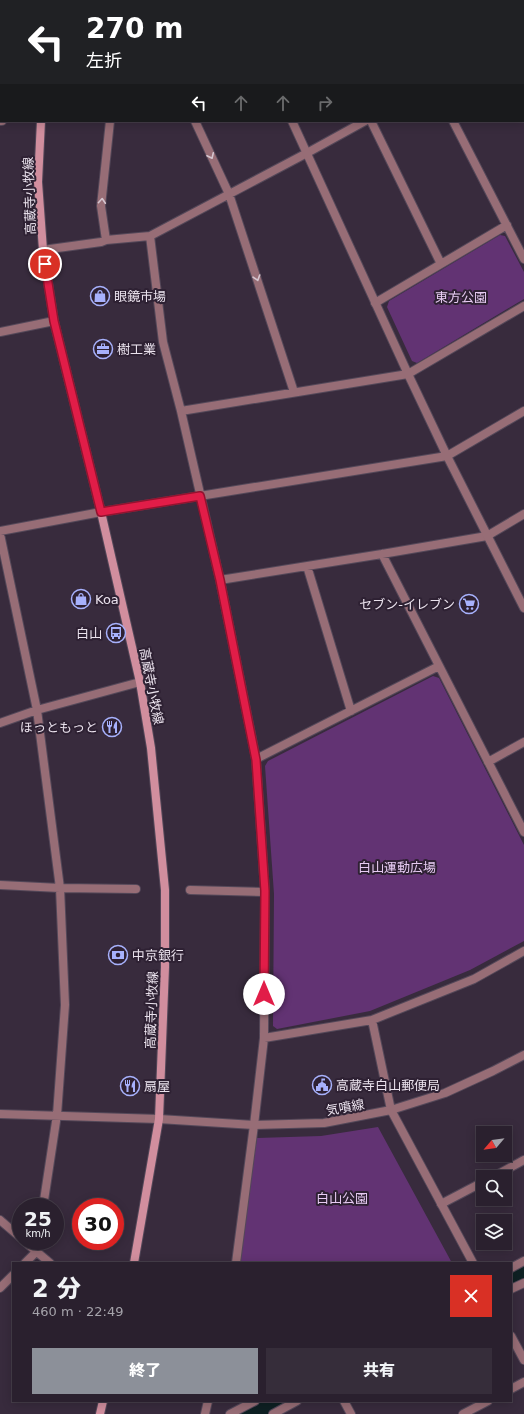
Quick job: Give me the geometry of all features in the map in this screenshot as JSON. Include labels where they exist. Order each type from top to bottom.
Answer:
[{"type":"main road","name":"高蔵寺小牧線","points":[[40,122],[38,182],[43,250],[54,321],[101,512],[140,682],[151,748],[165,890],[165,967],[159,1119],[134,1262]]},
{"type":"main road","points":[[100,1414],[103,1402]]},
{"type":"street","points":[[106,240],[101,206],[110,122]]},
{"type":"street","points":[[195,122],[230,194],[294,392]]},
{"type":"street","points":[[292,122],[447,456],[524,608]]},
{"type":"street","points":[[43,250],[106,240],[150,236],[307,154],[363,122]]},
{"type":"street","points":[[371,122],[440,264]]},
{"type":"street","points":[[454,122],[524,259]]},
{"type":"street","points":[[375,303],[507,225]]},
{"type":"street","points":[[150,236],[163,342],[220,580],[256,760],[264,892],[264,1038],[236,1262]]},
{"type":"street","points":[[180,411],[408,374],[524,306]]},
{"type":"street","points":[[0,332],[54,321]]},
{"type":"street","points":[[0,531],[101,512],[447,456],[524,411]]},
{"type":"street","points":[[220,580],[487,536],[524,514]]},
{"type":"street","points":[[0,534],[37,710],[60,888],[65,1005],[57,1115],[44,1198]]},
{"type":"street","points":[[382,554],[524,832]]},
{"type":"street","points":[[308,566],[352,711]]},
{"type":"street","points":[[256,760],[439,666]]},
{"type":"street","points":[[0,723],[37,710],[140,682]]},
{"type":"street","points":[[488,762],[524,742]]},
{"type":"street","points":[[0,885],[60,888],[136,889]]},
{"type":"street","points":[[190,890],[264,892]]},
{"type":"street","points":[[264,1038],[372,1020],[474,979],[524,951]]},
{"type":"street","points":[[372,1020],[391,1110],[472,1262]]},
{"type":"street","name":"気噴線","points":[[0,1114],[159,1119],[254,1125],[324,1123],[391,1110],[444,1093],[524,1055]]},
{"type":"street","points":[[506,1170],[524,1160]]},
{"type":"street","points":[[441,1204],[476,1186]]},
{"type":"street","points":[[0,1220],[12,1230]]},
{"type":"street","points":[[26,1262],[37,1251],[49,1262]]},
{"type":"street","points":[[512,1267],[524,1261]]},
{"type":"street","points":[[0,1288],[12,1276]]},
{"type":"street","points":[[512,1288],[524,1282]]},
{"type":"street","points":[[512,1338],[524,1360]]},
{"type":"street","points":[[512,1388],[524,1382]]},
{"type":"street","points":[[205,1414],[208,1402]]},
{"type":"street","points":[[230,1414],[253,1402]]},
{"type":"street","points":[[273,1414],[295,1402]]},
{"type":"street","points":[[345,1402],[351,1414]]},
{"type":"street","points":[[463,1414],[486,1402]]},
{"type":"green space","name":"東方公園","points":[[500,235],[505,236],[524,272],[524,299],[417,363],[412,361],[387,307],[389,301]]},
{"type":"green space","name":"白山運動広場","points":[[433,676],[439,678],[524,845],[524,941],[470,970],[370,1011],[277,1029],[273,1026],[274,894],[265,766],[268,761]]},
{"type":"green space","name":"白山公園","points":[[378,1127],[451,1262],[239,1262],[257,1138],[321,1136]]},
{"type":"waterway","points":[[512,1279],[524,1273]]},
{"type":"waterway","points":[[250,1414],[274,1402]]},
{"type":"place","name":"眼鏡市場","points":[[100,296]]},
{"type":"place","name":"樹工業","points":[[103,349]]},
{"type":"place","name":"Koa","points":[[81,599]]},
{"type":"place","name":"セブン-イレブン","points":[[469,604]]},
{"type":"place","name":"白山","points":[[116,633]]},
{"type":"place","name":"ほっともっと","points":[[112,727]]},
{"type":"place","name":"中京銀行","points":[[118,955]]},
{"type":"place","name":"高蔵寺白山郵便局","points":[[322,1085]]},
{"type":"place","name":"扇屋","points":[[130,1086]]},
{"type":"route","points":[[45,264],[54,321],[101,512],[200,496],[220,580],[256,760],[265,891],[264,994]]}]
